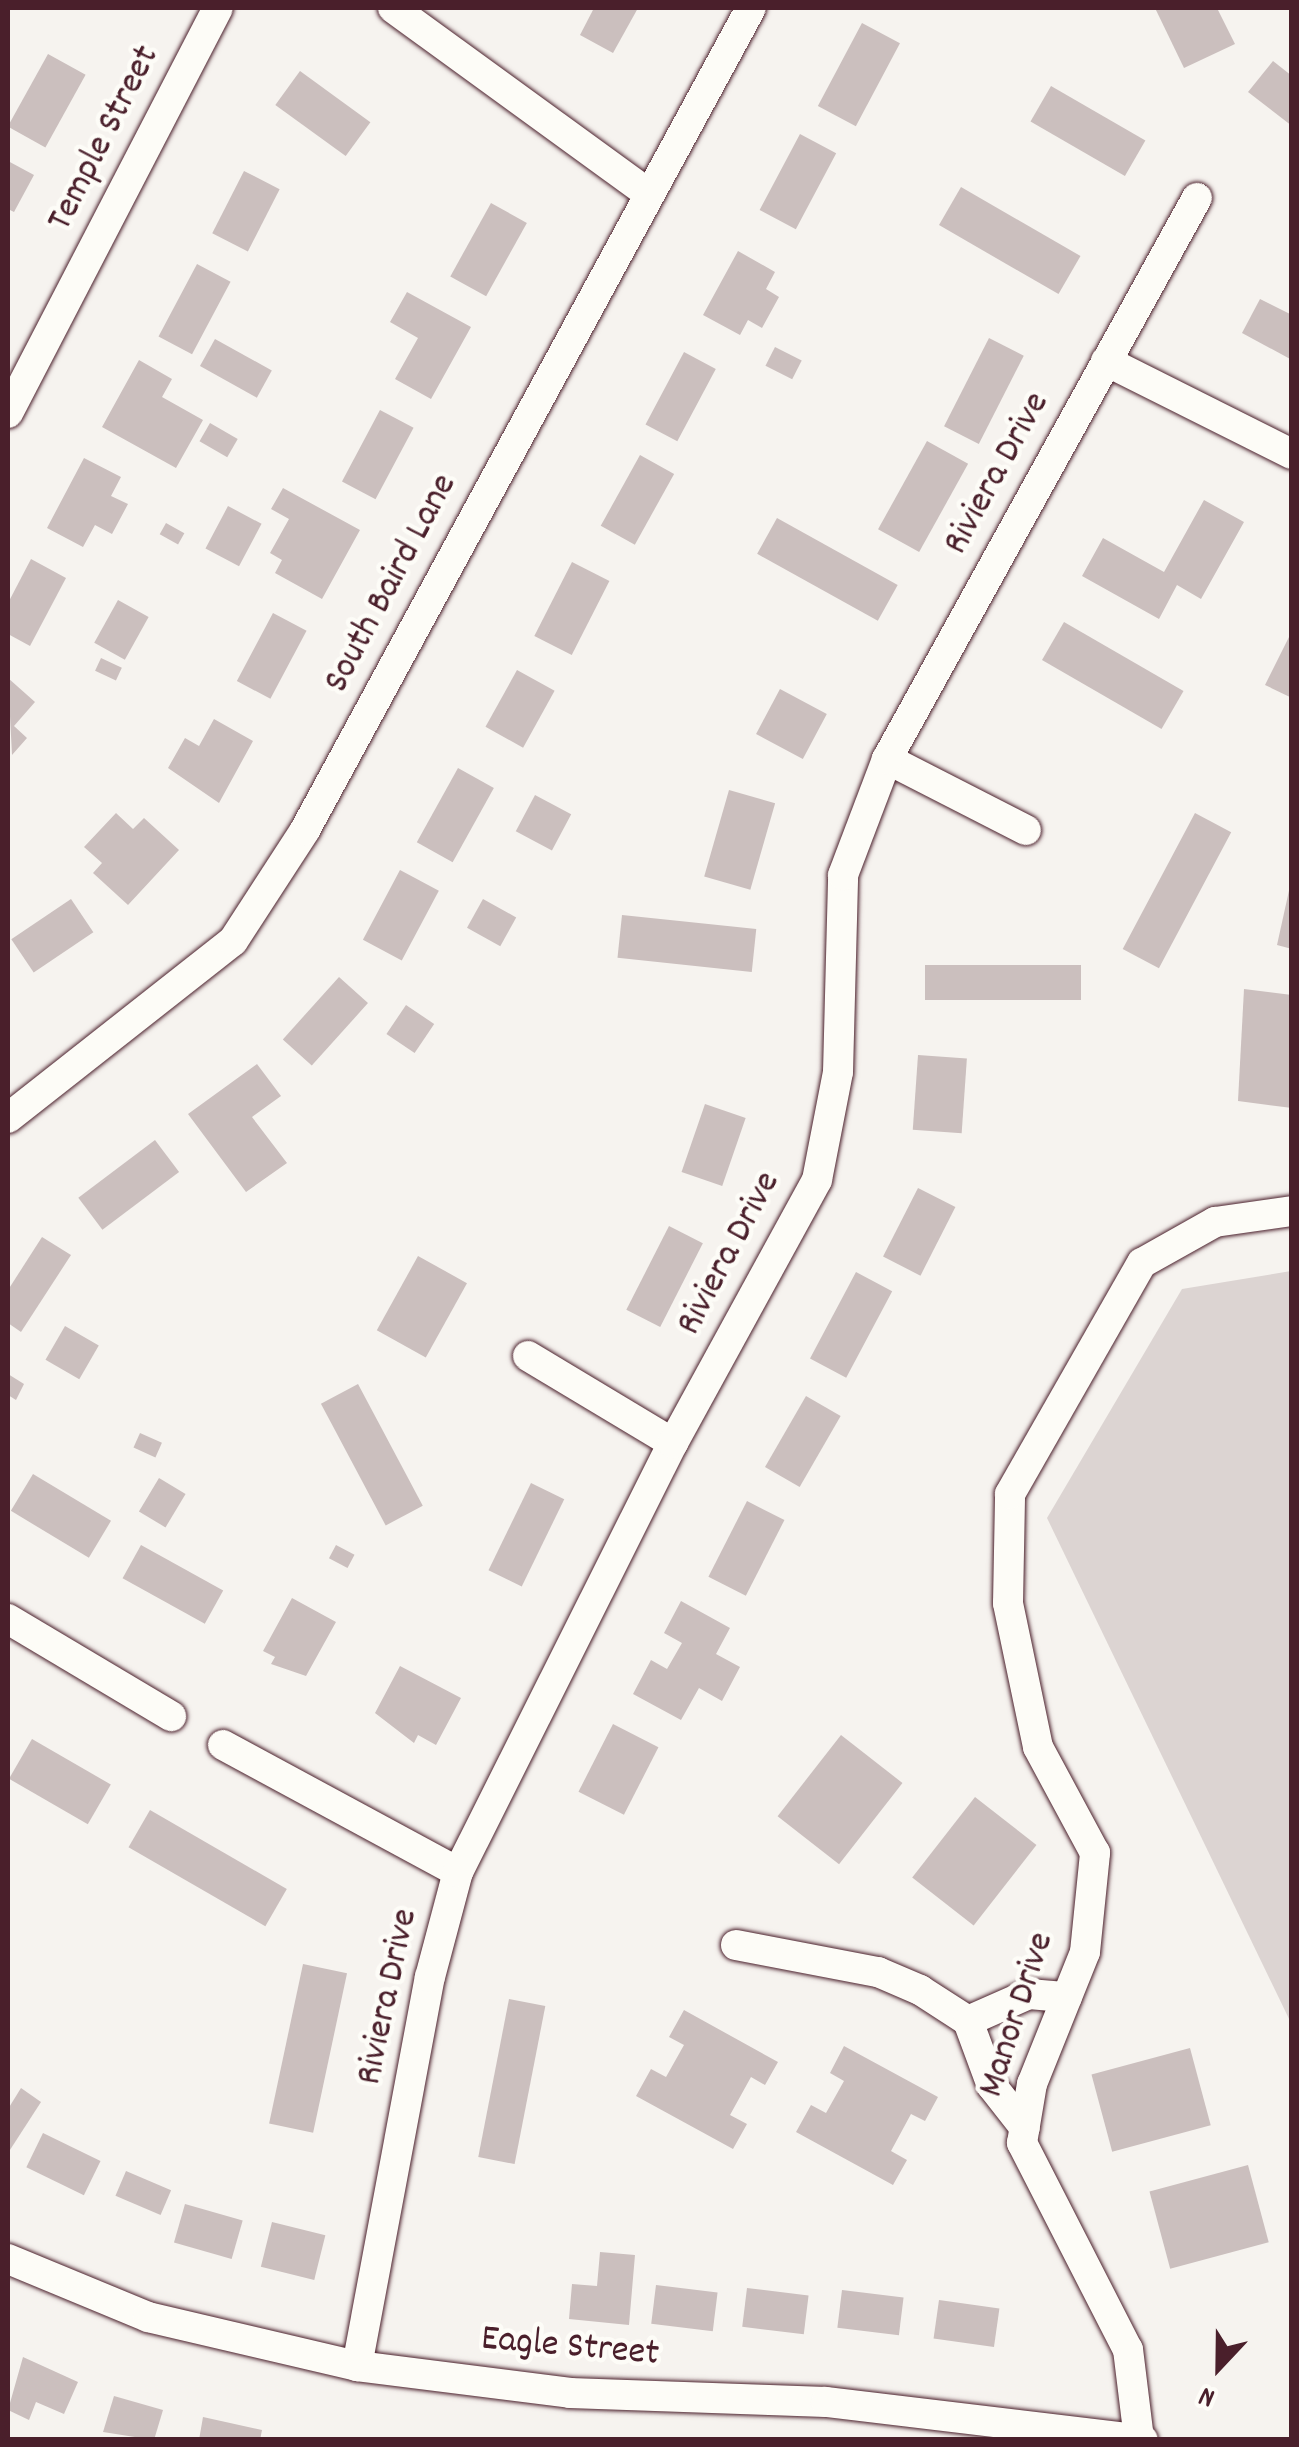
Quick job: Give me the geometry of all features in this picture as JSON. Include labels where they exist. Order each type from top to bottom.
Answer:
[{"type":"street","name":"Temple Street","points":[[8,414],[218,8]]},
{"type":"street","points":[[393,8],[649,194]]},
{"type":"street","name":"South Baird Lane","points":[[8,1118],[233,941],[305,830],[751,8]]},
{"type":"street","name":"Riviera Drive","points":[[358,2366],[430,1977],[458,1872],[673,1444],[817,1180],[838,1072],[843,875],[888,760],[1197,198]]},
{"type":"street","points":[[1106,361],[1292,454]]},
{"type":"street","points":[[888,760],[1026,830]]},
{"type":"street","name":"Manor Drive","points":[[1141,2439],[1128,2350],[1030,2160],[1025,2128],[1032,2084],[1085,1952],[1095,1853],[1038,1747],[1008,1602],[1010,1494],[1142,1264],[1215,1222],[1292,1211]]},
{"type":"street","points":[[528,1356],[673,1444]]},
{"type":"street","points":[[8,1619],[171,1716]]},
{"type":"street","points":[[223,1745],[458,1872]]},
{"type":"street","points":[[736,1945],[878,1972],[968,2021],[992,2086],[1025,2128]]},
{"type":"street","points":[[968,2021],[1029,1994],[1067,1996]]},
{"type":"street","name":"Eagle Street","points":[[8,2258],[148,2317],[358,2366],[570,2393],[826,2402],[1141,2439]]},
{"type":"shaded area","points":[[1292,1271],[1291,2023],[1047,1518],[1182,1289]]},
{"type":"building","points":[[594,8],[638,8],[613,53],[580,35]]},
{"type":"building","points":[[1155,8],[1217,8],[1235,44],[1184,68]]},
{"type":"building","points":[[862,23],[900,43],[856,126],[818,106]]},
{"type":"building","points":[[48,54],[86,75],[45,147],[8,126]]},
{"type":"building","points":[[1273,61],[1292,76],[1292,126],[1248,92]]},
{"type":"building","points":[[300,71],[370,122],[346,156],[275,105]]},
{"type":"building","points":[[1051,86],[1145,140],[1125,176],[1030,122]]},
{"type":"building","points":[[800,134],[836,153],[796,229],[760,210]]},
{"type":"building","points":[[8,161],[34,175],[14,212],[8,209]]},
{"type":"building","points":[[244,171],[280,189],[248,252],[212,233]]},
{"type":"building","points":[[961,187],[1081,256],[1059,294],[939,225]]},
{"type":"building","points":[[491,203],[527,223],[486,296],[450,276]]},
{"type":"building","points":[[738,251],[775,272],[766,289],[779,297],[762,328],[748,320],[740,335],[703,315]]},
{"type":"building","points":[[197,264],[231,282],[192,354],[159,336]]},
{"type":"building","points":[[407,292],[471,327],[431,399],[395,379],[418,338],[390,322]]},
{"type":"building","points":[[1260,299],[1292,315],[1292,360],[1242,333]]},
{"type":"building","points":[[989,338],[1024,356],[979,444],[944,426]]},
{"type":"building","points":[[215,339],[272,371],[257,398],[200,366]]},
{"type":"building","points":[[775,347],[802,361],[792,379],[765,366]]},
{"type":"building","points":[[684,352],[716,369],[677,441],[646,424]]},
{"type":"building","points":[[139,360],[172,379],[162,397],[203,420],[176,468],[102,427]]},
{"type":"building","points":[[380,410],[414,428],[376,499],[342,482]]},
{"type":"building","points":[[210,423],[238,439],[227,457],[200,441]]},
{"type":"building","points":[[927,441],[968,464],[919,552],[878,529]]},
{"type":"building","points":[[640,455],[674,474],[635,545],[601,526]]},
{"type":"building","points":[[84,458],[121,477],[111,496],[128,504],[112,534],[95,525],[83,547],[47,528]]},
{"type":"building","points":[[283,488],[360,530],[322,599],[275,573],[282,560],[270,553],[289,519],[271,509]]},
{"type":"building","points":[[1204,500],[1244,522],[1201,599],[1177,585],[1159,619],[1082,576],[1103,538],[1164,572]]},
{"type":"building","points":[[228,506],[262,524],[239,566],[205,548]]},
{"type":"building","points":[[777,518],[898,585],[878,621],[757,554]]},
{"type":"building","points":[[166,523],[184,533],[178,545],[160,534]]},
{"type":"building","points":[[31,559],[66,578],[30,646],[8,634],[8,603]]},
{"type":"building","points":[[572,562],[609,581],[572,655],[534,636]]},
{"type":"building","points":[[118,600],[149,617],[125,660],[94,643]]},
{"type":"building","points":[[273,613],[307,631],[270,699],[237,681]]},
{"type":"building","points":[[1064,622],[1184,691],[1162,729],[1042,660]]},
{"type":"building","points":[[1292,631],[1292,698],[1265,685]]},
{"type":"building","points":[[101,658],[122,668],[116,680],[95,671]]},
{"type":"building","points":[[517,670],[555,691],[523,748],[485,727]]},
{"type":"building","points":[[8,678],[35,702],[14,726],[27,738],[12,755]]},
{"type":"building","points":[[780,689],[827,714],[803,759],[756,734]]},
{"type":"building","points":[[214,719],[253,741],[219,803],[168,768],[185,738],[199,746]]},
{"type":"building","points":[[458,768],[494,788],[453,862],[417,842]]},
{"type":"building","points":[[729,790],[775,803],[750,890],[704,877]]},
{"type":"building","points":[[535,795],[571,814],[552,850],[516,831]]},
{"type":"building","points":[[116,813],[133,829],[144,818],[179,850],[128,905],[93,873],[102,863],[84,847]]},
{"type":"building","points":[[1195,813],[1231,832],[1159,968],[1123,949]]},
{"type":"building","points":[[400,870],[439,891],[402,960],[363,940]]},
{"type":"building","points":[[1292,886],[1292,949],[1277,945]]},
{"type":"building","points":[[71,899],[93,932],[34,972],[11,939]]},
{"type":"building","points":[[483,899],[516,917],[500,946],[467,928]]},
{"type":"building","points":[[622,915],[756,929],[752,972],[618,958]]},
{"type":"building","points":[[925,965],[1081,965],[1081,1000],[925,1000]]},
{"type":"building","points":[[339,977],[368,1003],[312,1066],[283,1039]]},
{"type":"building","points":[[1244,989],[1292,995],[1292,1108],[1238,1101]]},
{"type":"building","points":[[406,1005],[434,1024],[415,1053],[386,1034]]},
{"type":"building","points":[[918,1055],[967,1058],[962,1133],[913,1130]]},
{"type":"building","points":[[257,1064],[281,1096],[252,1117],[287,1163],[246,1192],[188,1114]]},
{"type":"building","points":[[705,1104],[746,1118],[722,1186],[682,1172]]},
{"type":"building","points":[[155,1140],[179,1172],[102,1230],[78,1198]]},
{"type":"building","points":[[918,1188],[955,1207],[920,1276],[883,1257]]},
{"type":"building","points":[[669,1226],[703,1243],[660,1327],[626,1310]]},
{"type":"building","points":[[42,1237],[71,1255],[21,1332],[8,1323],[8,1290]]},
{"type":"building","points":[[418,1256],[467,1283],[426,1357],[377,1330]]},
{"type":"building","points":[[856,1272],[892,1291],[846,1378],[810,1359]]},
{"type":"building","points":[[65,1326],[99,1346],[79,1379],[46,1360]]},
{"type":"building","points":[[8,1374],[24,1384],[16,1400],[8,1395]]},
{"type":"building","points":[[358,1384],[423,1506],[386,1526],[321,1404]]},
{"type":"building","points":[[806,1396],[841,1416],[800,1487],[765,1467]]},
{"type":"building","points":[[140,1433],[162,1443],[155,1457],[133,1448]]},
{"type":"building","points":[[33,1474],[111,1521],[89,1558],[11,1511]]},
{"type":"building","points":[[159,1478],[186,1494],[165,1527],[139,1511]]},
{"type":"building","points":[[531,1483],[564,1499],[522,1586],[488,1570]]},
{"type":"building","points":[[747,1501],[784,1520],[746,1596],[708,1577]]},
{"type":"building","points":[[141,1545],[223,1591],[205,1624],[123,1578]]},
{"type":"building","points":[[336,1545],[355,1555],[347,1568],[329,1558]]},
{"type":"building","points":[[292,1598],[336,1622],[306,1676],[271,1664],[275,1657],[263,1651]]},
{"type":"building","points":[[681,1601],[730,1628],[716,1654],[740,1667],[722,1701],[699,1688],[681,1720],[633,1694],[651,1660],[667,1669],[682,1643],[664,1633]]},
{"type":"building","points":[[400,1666],[461,1698],[436,1745],[418,1735],[414,1743],[375,1713]]},
{"type":"building","points":[[613,1724],[658,1747],[624,1815],[578,1792]]},
{"type":"building","points":[[841,1735],[902,1783],[839,1864],[778,1816]]},
{"type":"building","points":[[32,1739],[111,1784],[88,1824],[9,1779]]},
{"type":"building","points":[[975,1797],[1036,1845],[974,1925],[912,1877]]},
{"type":"building","points":[[150,1810],[287,1889],[265,1926],[128,1847]]},
{"type":"building","points":[[303,1964],[347,1973],[313,2133],[269,2123]]},
{"type":"building","points":[[509,1999],[545,2006],[515,2164],[478,2157]]},
{"type":"building","points":[[684,2010],[778,2062],[765,2085],[751,2077],[730,2115],[747,2124],[733,2149],[636,2096],[651,2069],[666,2077],[684,2045],[669,2037]]},
{"type":"building","points":[[844,2046],[938,2097],[925,2121],[911,2114],[891,2151],[907,2160],[893,2185],[796,2132],[811,2105],[826,2113],[844,2081],[830,2073]]},
{"type":"building","points":[[1190,2048],[1211,2125],[1112,2152],[1091,2074]]},
{"type":"building","points":[[21,2088],[41,2102],[8,2153],[8,2109]]},
{"type":"building","points":[[43,2133],[101,2161],[84,2195],[26,2167]]},
{"type":"building","points":[[1248,2165],[1269,2242],[1170,2269],[1149,2191]]},
{"type":"building","points":[[126,2171],[171,2190],[161,2215],[115,2196]]},
{"type":"building","points":[[185,2204],[243,2221],[232,2259],[174,2242]]},
{"type":"building","points":[[272,2222],[325,2235],[314,2280],[261,2267]]},
{"type":"building","points":[[600,2252],[635,2255],[629,2325],[569,2319],[572,2284],[597,2286]]},
{"type":"building","points":[[656,2285],[718,2293],[713,2331],[651,2324]]},
{"type":"building","points":[[747,2288],[809,2296],[804,2334],[742,2327]]},
{"type":"building","points":[[842,2290],[904,2298],[899,2335],[837,2328]]},
{"type":"building","points":[[939,2300],[999,2308],[994,2347],[934,2339]]},
{"type":"building","points":[[23,2357],[78,2382],[64,2414],[36,2402],[29,2420],[8,2410]]},
{"type":"building","points":[[114,2396],[163,2410],[154,2440],[103,2432]]},
{"type":"building","points":[[203,2417],[262,2430],[260,2440],[199,2440]]}]
